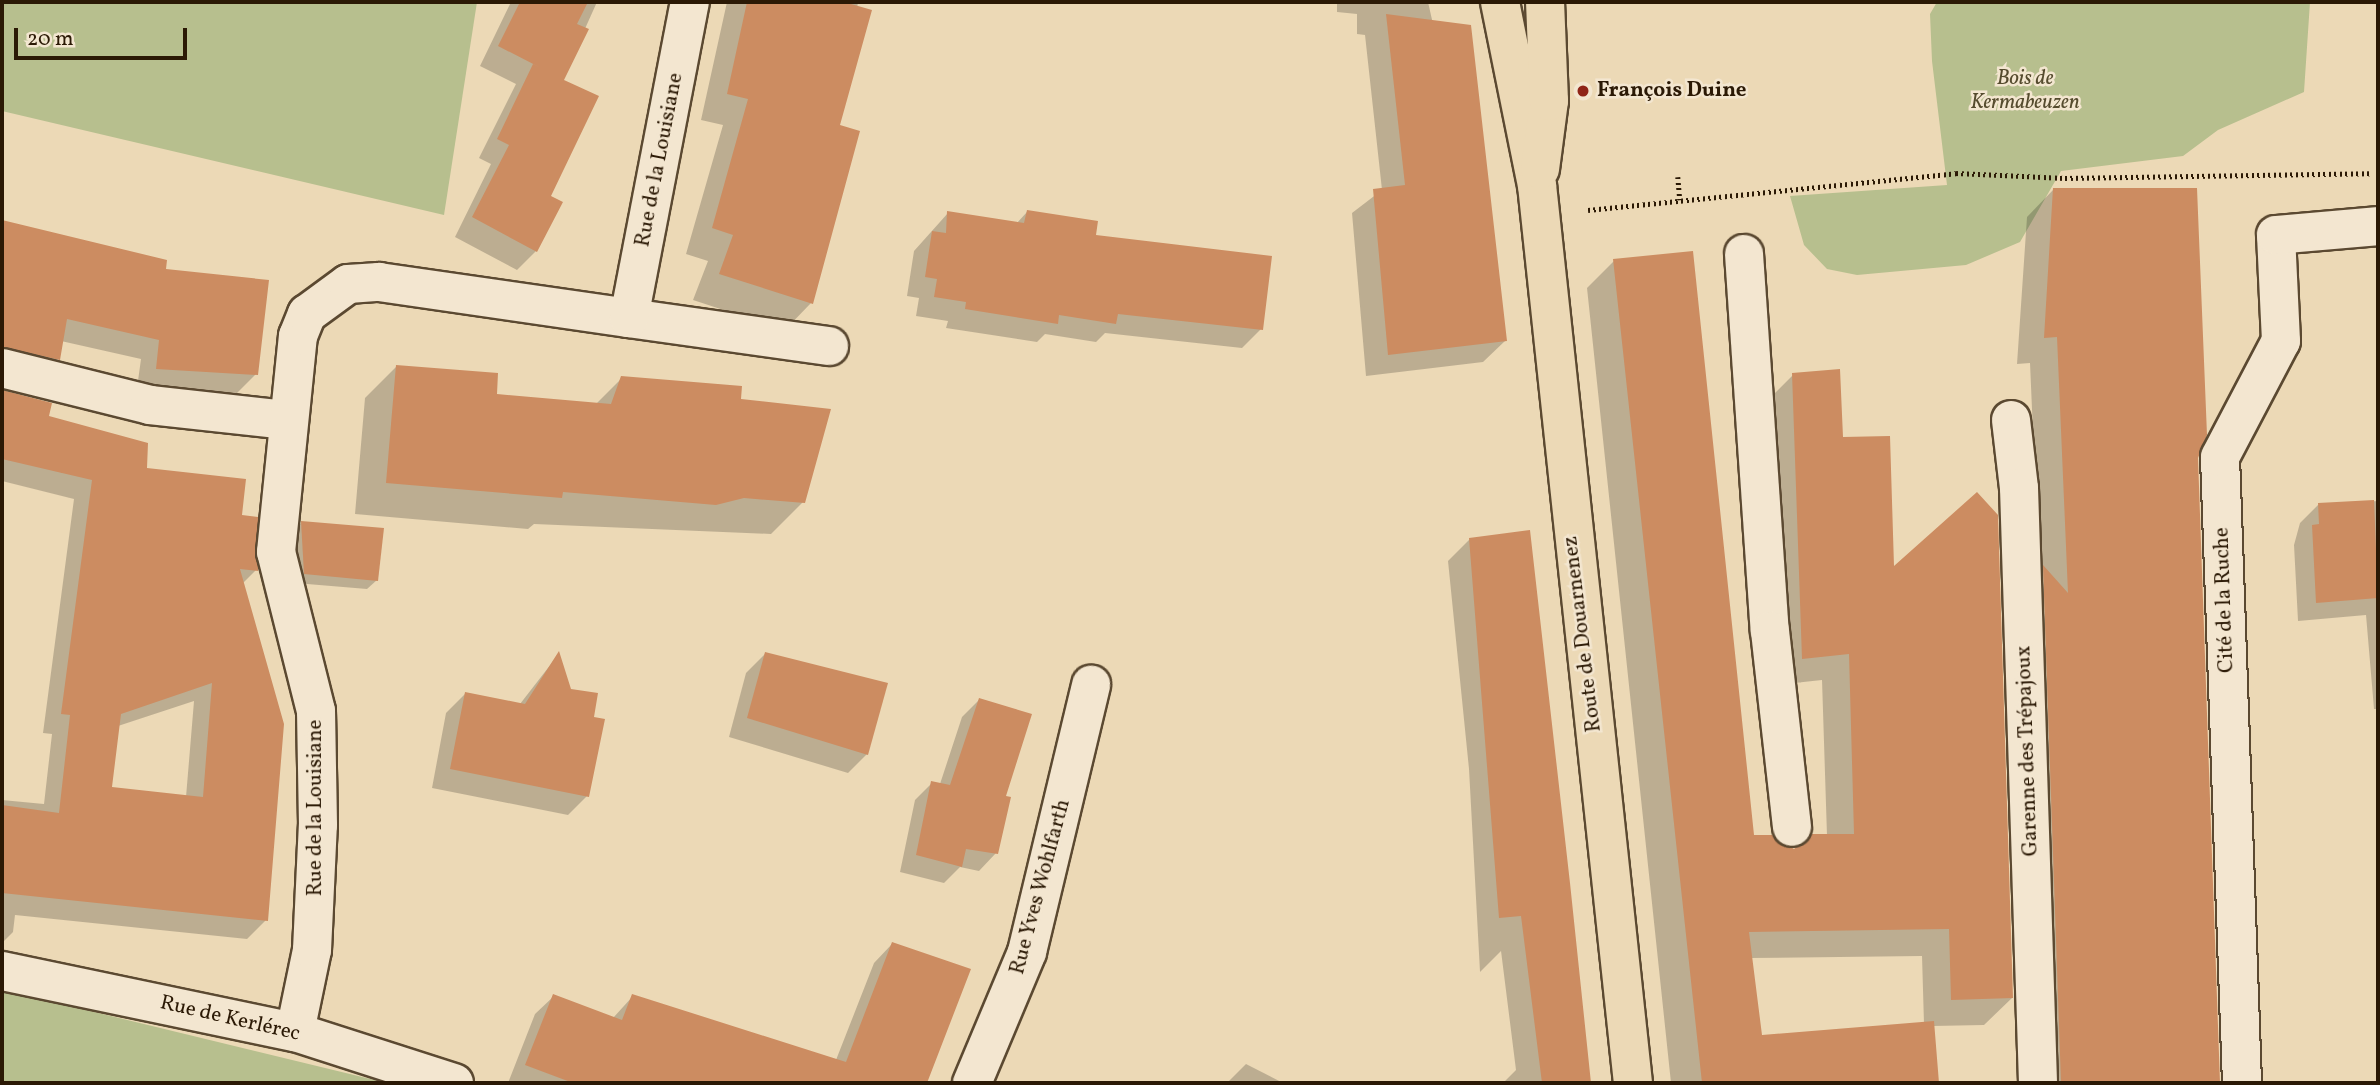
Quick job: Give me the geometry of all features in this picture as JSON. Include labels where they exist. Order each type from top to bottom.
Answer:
[{"type":"main road","name":"Route de Douarnenez","points":[[1500,2],[1538,200],[1633,1083]]},
{"type":"main road","name":"Route de Douarnenez","points":[[1538,200],[1549,101],[1545,2]]},
{"type":"street","name":"Rue de la Louisiane","points":[[629,318],[690,2]]},
{"type":"street","name":"Cité de la Ruche","points":[[2242,1083],[2220,457],[2281,341],[2276,235],[2378,226]]},
{"type":"street","points":[[1744,254],[1770,631],[1792,827]]},
{"type":"street","name":"Rue de la Louisiane","points":[[296,1032],[315,914],[318,751],[309,673],[276,552],[285,420],[307,314],[348,284],[379,282],[829,346]]},
{"type":"street","points":[[2,368],[150,405],[285,420]]},
{"type":"street","name":"Garenne des Trépajoux","points":[[2011,420],[2019,488],[2038,1083]]},
{"type":"street","name":"Rue Yves Wohlfarth","points":[[972,1083],[1027,952],[1091,685]]},
{"type":"street","name":"Rue de Kerlérec","points":[[2,971],[296,1032],[454,1083]]},
{"type":"path","points":[[1538,200],[1680,200],[1955,173],[2065,178],[2378,173]]},
{"type":"path","points":[[1678,177],[1680,200]]},
{"type":"green space","points":[[2,2],[477,2],[444,215],[2,111]]},
{"type":"green space","name":"Bois de Kermabeuzen","points":[[1937,2],[2310,2],[2304,92],[2218,130],[2183,156],[2061,171],[2020,242],[1966,265],[1857,275],[1827,269],[1804,245],[1790,196],[1947,185],[1932,61],[1930,14]]},
{"type":"green space","points":[[2,991],[45,1000],[387,1083],[2,1083]]},
{"type":"building","points":[[520,2],[588,2],[577,24],[589,29],[564,80],[599,96],[551,196],[563,202],[537,252],[472,217],[509,145],[497,139],[533,64],[541,68],[498,46]]},
{"type":"building","points":[[747,2],[844,2],[872,10],[840,125],[860,131],[813,304],[719,274],[733,235],[712,228],[748,99],[727,94]]},
{"type":"building","points":[[1386,14],[1471,25],[1507,341],[1388,355],[1373,189],[1405,185]]},
{"type":"building","points":[[2053,188],[2197,188],[2207,435],[2198,458],[2220,1083],[2061,1083],[2043,565],[2068,593],[2057,337],[2044,338]]},
{"type":"building","points":[[1027,210],[1098,221],[1096,235],[1272,256],[1263,330],[1118,314],[1116,324],[1059,315],[1058,324],[965,309],[966,302],[934,297],[937,279],[925,277],[932,231],[946,233],[947,211],[1024,223]]},
{"type":"building","points":[[2,220],[167,260],[166,269],[269,280],[258,375],[156,369],[159,340],[67,319],[60,360],[2,347]]},
{"type":"building","points":[[1693,251],[1754,835],[1772,835],[1794,849],[1812,834],[1854,834],[1849,654],[1802,659],[1792,373],[1840,369],[1843,437],[1890,436],[1894,566],[1977,492],[1998,515],[2013,998],[1951,1000],[1949,929],[1749,932],[1762,1035],[1934,1021],[1939,1083],[1702,1083],[1613,259]]},
{"type":"building","points":[[396,365],[498,373],[497,394],[611,404],[621,376],[742,386],[741,399],[831,409],[805,503],[744,498],[716,505],[563,492],[562,498],[386,483]]},
{"type":"building","points":[[2,390],[52,403],[49,416],[148,443],[147,468],[246,479],[242,515],[258,517],[258,571],[240,569],[284,724],[268,921],[2,893],[2,805],[59,813],[70,715],[61,714],[92,480],[2,459]],"holes":[[[212,683],[203,797],[112,787],[121,714]]]},
{"type":"building","points":[[2374,500],[2378,598],[2316,603],[2312,525],[2319,524],[2318,503]]},
{"type":"building","points":[[301,521],[384,528],[378,581],[304,574]]},
{"type":"building","points":[[1530,530],[1591,1083],[1542,1083],[1521,916],[1499,918],[1469,538]]},
{"type":"building","points":[[559,651],[571,689],[598,693],[594,717],[605,719],[589,797],[450,769],[465,692],[525,704]]},
{"type":"building","points":[[765,652],[888,683],[868,755],[747,718]]},
{"type":"building","points":[[979,698],[1032,714],[1006,796],[1011,797],[998,854],[966,849],[962,867],[916,855],[931,781],[950,785]]},
{"type":"building","points":[[892,942],[971,969],[927,1083],[573,1083],[525,1065],[553,994],[622,1020],[632,994],[846,1062]]},
{"type":"place","name":"François Duine","points":[[1583,91]]}]
